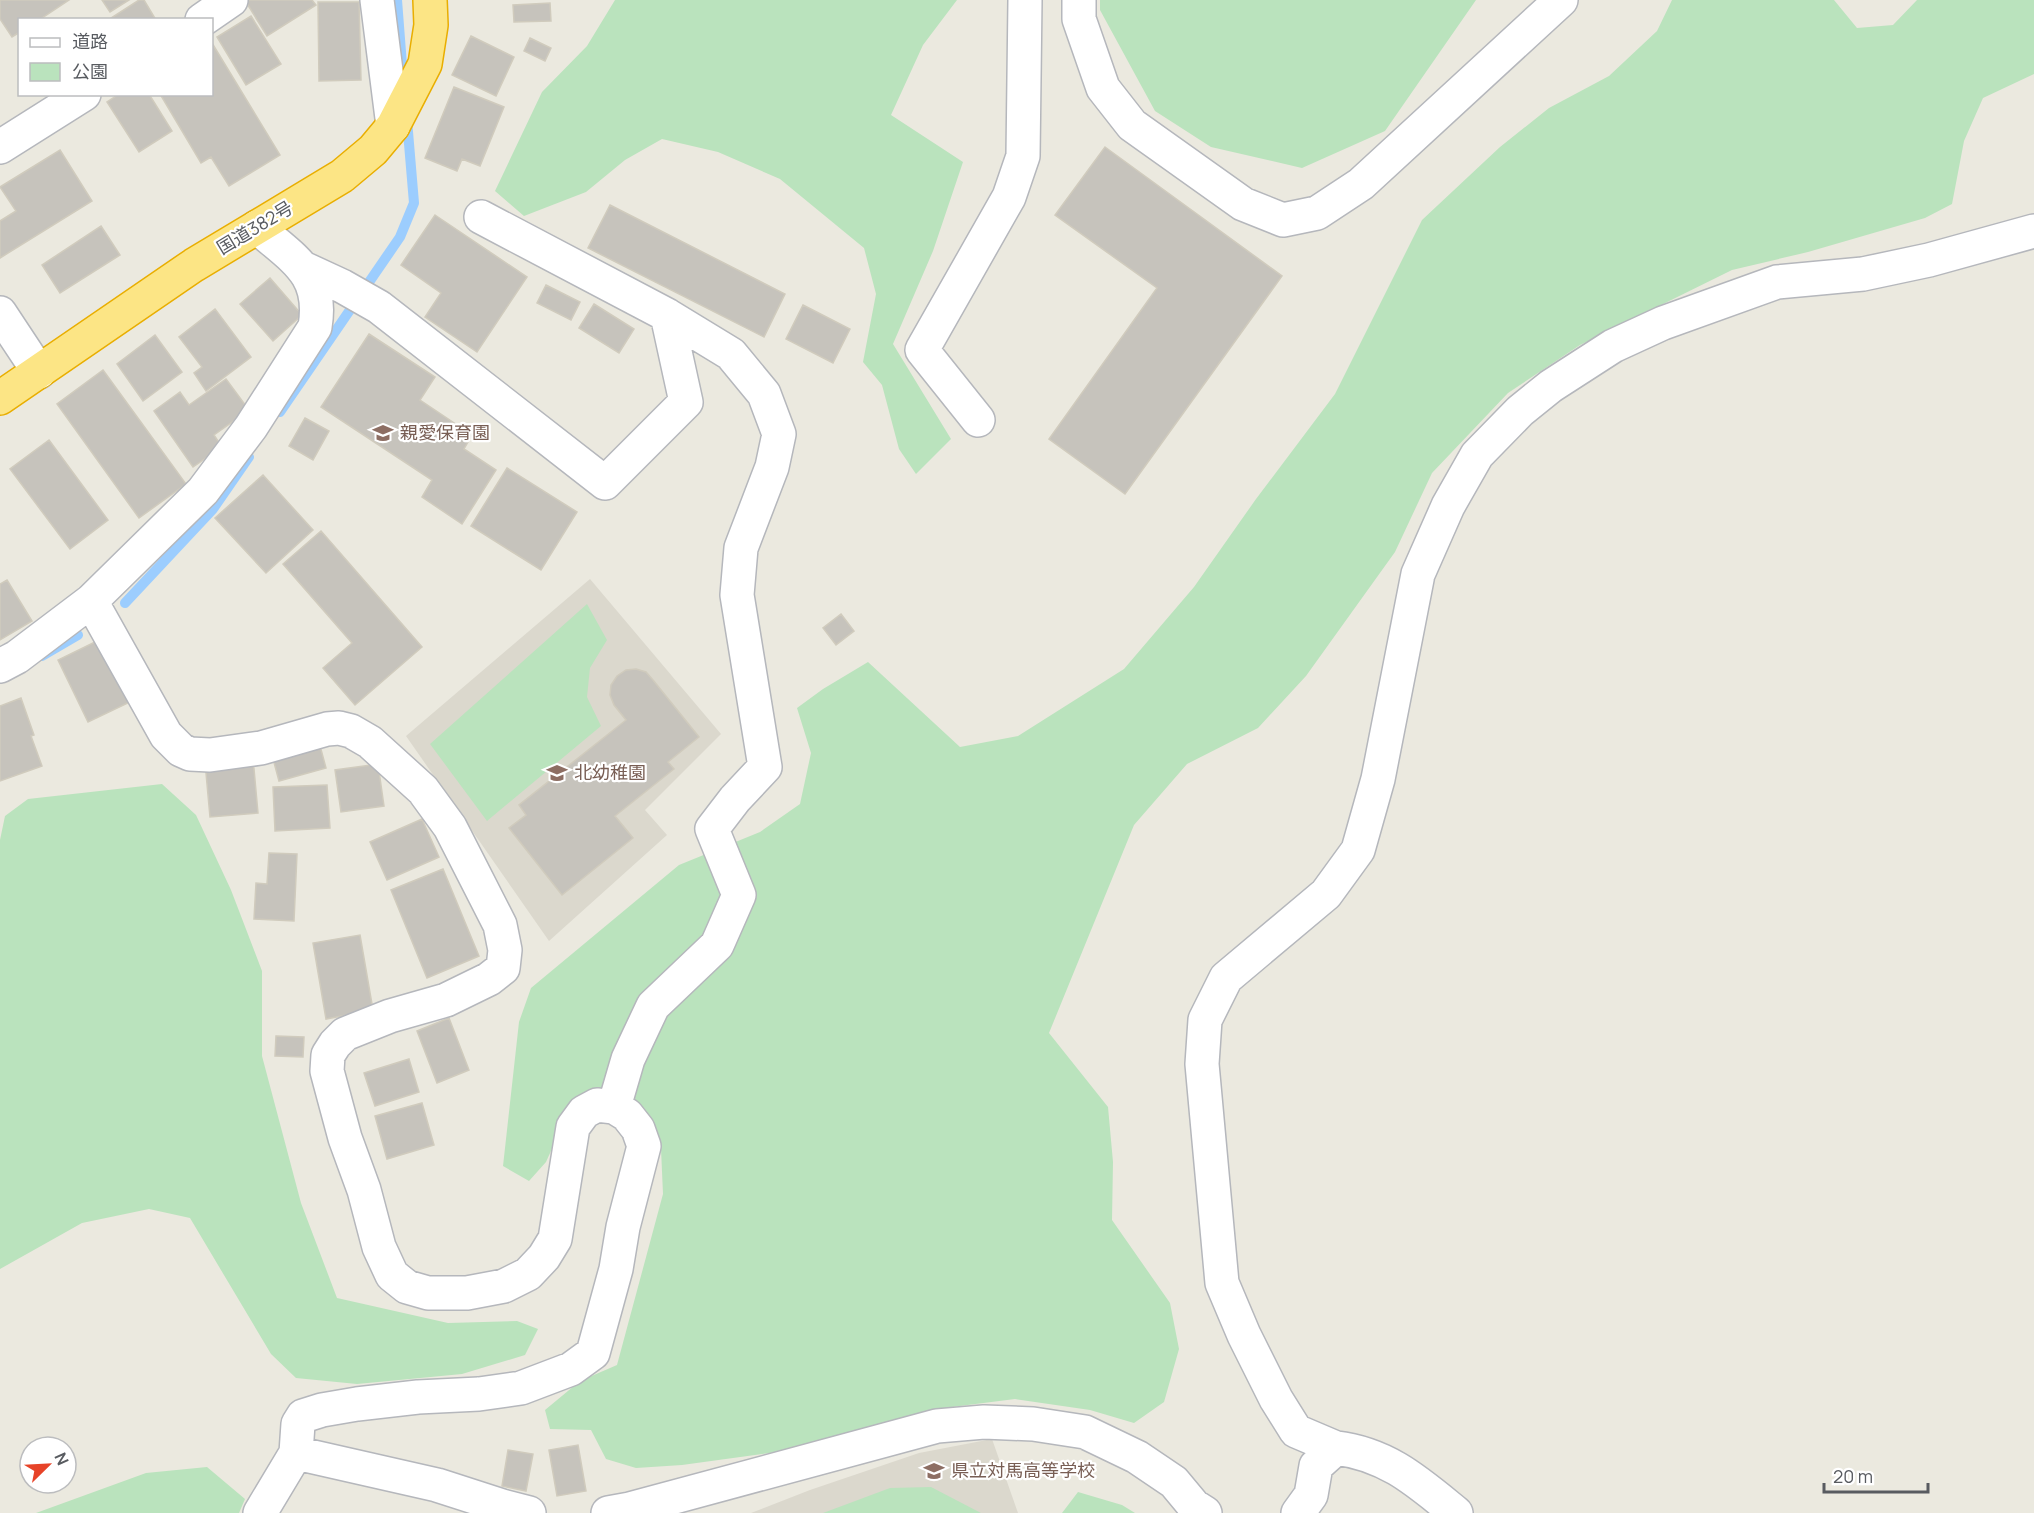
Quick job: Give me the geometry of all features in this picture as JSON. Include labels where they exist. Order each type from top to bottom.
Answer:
[{"type":"highway","name":"国道382号","points":[[0,398],[194,265],[342,176],[373,150],[393,126],[425,64],[431,26],[430,0]]},
{"type":"street","points":[[205,18],[231,0]]},
{"type":"street","points":[[377,0],[393,126]]},
{"type":"street","points":[[978,420],[922,350],[1009,197],[1023,156],[1025,0]]},
{"type":"street","points":[[1079,0],[1080,19],[1103,88],[1132,124],[1243,204],[1284,220],[1317,213],[1361,183],[1561,0]]},
{"type":"street","points":[[0,147],[81,96]]},
{"type":"street","points":[[481,217],[667,315],[731,354],[764,394],[779,434],[772,467],[741,548],[737,595],[765,767],[735,799],[712,830],[739,895],[717,945],[653,1006],[628,1059],[614,1107]]},
{"type":"street","points":[[0,666],[17,657],[91,601],[203,491],[251,427],[315,327],[318,313],[315,286],[303,268],[257,227]]},
{"type":"street","points":[[1456,1513],[1407,1474],[1359,1450],[1336,1448],[1296,1431],[1276,1400],[1244,1335],[1222,1283],[1202,1064],[1205,1020],[1226,978],[1326,894],[1358,850],[1378,778],[1418,574],[1448,506],[1477,455],[1521,411],[1551,386],[1614,346],[1663,323],[1777,282],[1863,274],[1929,260],[2034,231]]},
{"type":"street","points":[[303,268],[379,307],[605,483],[686,402],[667,315]]},
{"type":"street","points":[[0,313],[39,372]]},
{"type":"street","points":[[91,601],[166,735],[181,750],[190,754],[210,755],[261,748],[327,729],[339,728],[370,742],[423,790],[450,827],[500,925],[505,950],[503,968],[489,980],[447,1000],[390,1016],[345,1034],[328,1055],[327,1071],[345,1138],[364,1190],[379,1247],[392,1275],[407,1287],[428,1293],[467,1293],[504,1286],[528,1274],[544,1257],[555,1239],[573,1127],[584,1112],[597,1105],[614,1107],[627,1114],[638,1129],[644,1146],[623,1227],[616,1269],[593,1353],[571,1369],[521,1388],[479,1394],[418,1397],[322,1410],[303,1416],[298,1424],[296,1453],[260,1513]]},
{"type":"street","points":[[608,1513],[937,1426],[984,1422],[1033,1424],[1086,1432],[1137,1457],[1174,1482],[1194,1506],[1205,1513]]},
{"type":"street","points":[[1298,1513],[1311,1495],[1316,1466],[1336,1448]]},
{"type":"street","points":[[296,1453],[437,1485],[529,1513]]},
{"type":"shaded area","name":"北幼稚園","points":[[590,579],[721,734],[645,810],[667,835],[549,941],[406,736]]},
{"type":"shaded area","name":"県立対馬高等学校","points":[[992,1439],[1018,1513],[751,1513],[810,1490],[919,1453]]},
{"type":"green space","points":[[615,0],[957,0],[923,45],[891,115],[963,162],[933,251],[893,344],[951,439],[916,474],[899,449],[882,385],[863,362],[876,294],[864,248],[780,179],[718,152],[662,139],[625,160],[586,192],[524,216],[495,191],[542,92],[587,46]]},
{"type":"green space","points":[[1100,0],[1476,0],[1385,131],[1302,168],[1211,147],[1155,111],[1100,10]]},
{"type":"green space","points":[[1672,0],[1834,0],[1857,28],[1893,25],[1917,0],[2034,0],[2034,74],[1983,98],[1964,141],[1952,204],[1925,218],[1808,252],[1732,270],[1580,345],[1508,393],[1432,473],[1395,552],[1306,676],[1258,728],[1187,764],[1134,825],[1049,1033],[1108,1107],[1113,1162],[1112,1220],[1170,1303],[1179,1349],[1164,1402],[1134,1423],[1090,1410],[1015,1399],[944,1408],[807,1448],[682,1465],[636,1468],[606,1459],[591,1430],[550,1429],[545,1410],[580,1381],[617,1365],[663,1194],[661,1149],[644,1108],[608,1090],[563,1124],[546,1162],[529,1181],[503,1166],[519,1022],[531,988],[679,865],[760,832],[800,804],[811,753],[797,708],[823,689],[868,662],[960,747],[1018,736],[1124,669],[1194,587],[1256,499],[1335,394],[1422,220],[1500,147],[1549,108],[1609,76],[1657,31]]},
{"type":"green space","points":[[587,604],[607,640],[590,668],[587,697],[601,726],[487,821],[430,744]]},
{"type":"green space","points":[[162,784],[196,815],[231,890],[262,971],[262,1056],[301,1203],[337,1298],[448,1323],[517,1321],[538,1329],[525,1355],[462,1374],[357,1384],[296,1378],[271,1354],[190,1218],[149,1209],[82,1223],[0,1269],[0,840],[5,816],[28,799]]},
{"type":"green space","points":[[207,1467],[245,1499],[239,1513],[36,1513],[146,1473]]},
{"type":"green space","points":[[931,1487],[981,1513],[823,1513],[890,1488]]},
{"type":"green space","points":[[1078,1492],[1122,1505],[1135,1513],[1062,1513]]},
{"type":"building","points":[[0,0],[69,0],[42,18],[18,18],[18,33],[12,37],[0,19]]},
{"type":"building","points":[[102,0],[129,0],[110,12]]},
{"type":"building","points":[[139,0],[144,0],[155,18],[111,18]]},
{"type":"building","points":[[248,0],[312,0],[316,5],[267,36],[246,2]]},
{"type":"building","points":[[318,2],[359,2],[361,80],[319,81]]},
{"type":"building","points":[[550,3],[551,21],[514,22],[513,5]]},
{"type":"building","points":[[251,16],[281,64],[246,85],[217,37]]},
{"type":"building","points":[[471,36],[514,57],[496,96],[452,75]]},
{"type":"building","points":[[530,38],[551,48],[545,61],[524,51]]},
{"type":"building","points":[[213,45],[280,155],[229,186],[211,157],[201,163],[161,96],[213,96]]},
{"type":"building","points":[[454,87],[504,107],[480,166],[462,159],[457,171],[425,158]]},
{"type":"building","points":[[116,96],[150,96],[172,131],[139,152],[107,102]]},
{"type":"building","points":[[1105,147],[1282,276],[1125,494],[1049,439],[1157,288],[1055,215]]},
{"type":"building","points":[[60,150],[92,201],[0,258],[0,221],[16,211],[0,187]]},
{"type":"building","points":[[610,205],[785,294],[764,337],[588,248]]},
{"type":"building","points":[[435,215],[527,277],[477,352],[425,317],[441,293],[401,265]]},
{"type":"building","points":[[101,226],[120,255],[60,293],[42,265]]},
{"type":"building","points":[[270,278],[302,315],[273,341],[240,304]]},
{"type":"building","points":[[546,285],[580,302],[571,320],[537,303]]},
{"type":"building","points":[[594,304],[634,329],[619,353],[579,328]]},
{"type":"building","points":[[803,305],[850,329],[833,363],[786,339]]},
{"type":"building","points":[[215,309],[251,357],[206,391],[194,373],[202,367],[179,337]]},
{"type":"building","points":[[369,334],[435,377],[420,400],[472,435],[464,449],[496,470],[462,524],[422,497],[432,480],[321,407]]},
{"type":"building","points":[[155,335],[182,372],[143,401],[117,364]]},
{"type":"building","points":[[103,370],[186,484],[139,518],[57,404]]},
{"type":"building","points":[[226,379],[249,410],[214,435],[222,447],[193,467],[154,411],[180,392],[189,405]]},
{"type":"building","points":[[305,418],[329,431],[313,460],[289,446]]},
{"type":"building","points":[[49,440],[108,520],[70,549],[10,469]]},
{"type":"building","points":[[507,468],[577,512],[541,570],[471,526]]},
{"type":"building","points":[[263,475],[313,530],[266,573],[215,518]]},
{"type":"building","points":[[321,531],[422,647],[355,705],[323,668],[352,643],[283,564]]},
{"type":"building","points":[[7,580],[32,621],[0,640],[0,584]]},
{"type":"building","points":[[841,614],[854,631],[836,645],[823,628]]},
{"type":"building","points":[[99,640],[130,702],[88,722],[58,660]]},
{"type":"building","points":[[636,669],[646,672],[699,737],[668,762],[674,769],[615,816],[633,838],[562,895],[509,828],[526,815],[519,805],[626,720],[614,705],[610,695],[611,685],[617,676],[626,670]]},
{"type":"building","points":[[21,698],[42,766],[0,781],[0,706]]},
{"type":"building","points":[[319,742],[326,768],[279,781],[272,755]]},
{"type":"building","points":[[253,758],[258,813],[210,817],[205,762]]},
{"type":"building","points":[[378,764],[384,806],[341,812],[335,770]]},
{"type":"building","points":[[327,785],[330,828],[275,831],[273,787]]},
{"type":"building","points":[[422,819],[439,857],[387,880],[370,842]]},
{"type":"building","points":[[269,853],[297,854],[294,921],[254,919],[256,883],[267,884]]},
{"type":"building","points":[[443,869],[479,956],[427,978],[391,890]]},
{"type":"building","points":[[360,935],[373,1010],[326,1019],[313,943]]},
{"type":"building","points":[[449,1018],[469,1070],[437,1083],[417,1031]]},
{"type":"building","points":[[276,1036],[304,1037],[303,1057],[275,1056]]},
{"type":"building","points":[[409,1059],[419,1092],[375,1106],[364,1073]]},
{"type":"building","points":[[422,1103],[434,1145],[387,1159],[375,1116]]},
{"type":"building","points":[[578,1445],[586,1491],[557,1496],[549,1450]]},
{"type":"building","points":[[508,1450],[533,1454],[526,1491],[502,1486]]},
{"type":"waterway","points":[[397,0],[402,65]]},
{"type":"waterway","points":[[280,412],[400,237],[414,203],[407,120]]},
{"type":"waterway","points":[[125,603],[213,509],[249,457]]},
{"type":"waterway","points":[[42,656],[78,635]]},
{"type":"place","name":"親愛保育園","points":[[383,433]]},
{"type":"place","name":"北幼稚園","points":[[557,773]]},
{"type":"place","name":"県立対馬高等学校","points":[[934,1471]]}]
